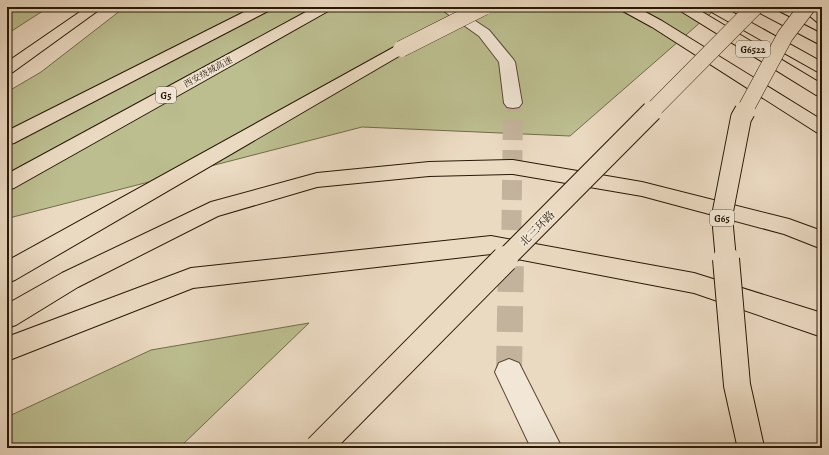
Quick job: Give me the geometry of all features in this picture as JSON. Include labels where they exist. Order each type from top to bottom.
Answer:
[{"type":"highway","points":[[7,69],[96,7]]},
{"type":"highway","points":[[7,139],[265,7]]},
{"type":"highway","name":"西安绕城高速","points":[[7,183],[325,7]]},
{"type":"highway","points":[[7,273],[401,49],[484,7]]},
{"type":"highway","points":[[626,7],[657,24],[822,128]]},
{"type":"highway","name":"G6522","points":[[684,7],[822,90]]},
{"type":"highway","name":"G6522","points":[[713,7],[822,68]]},
{"type":"highway","name":"北三环路","points":[[318,448],[755,7]]},
{"type":"highway","points":[[759,7],[822,40]]},
{"type":"highway","points":[[807,7],[822,19]]},
{"type":"highway","name":"G65","points":[[752,448],[737,385],[722,216],[741,118],[785,36],[807,7]]},
{"type":"highway","points":[[7,317],[70,280],[211,210],[317,180],[429,169],[513,167],[642,189],[789,227],[822,240]]},
{"type":"highway","points":[[7,349],[191,278],[491,245],[694,283],[822,325]]},
{"type":"street","points":[[445,7],[484,33],[507,62],[514,103]]},
{"type":"street","points":[[509,372],[547,448]]},
{"type":"green space","points":[[7,7],[49,7],[7,34]]},
{"type":"green space","points":[[125,7],[718,7],[570,136],[362,127],[13,217],[7,221],[7,92],[41,72]]},
{"type":"green space","points":[[309,323],[179,448],[7,448],[7,417],[151,350]]},
{"type":"tunnel","points":[[513,103],[513,111]]},
{"type":"tunnel","points":[[511,260],[513,111]]},
{"type":"tunnel","points":[[509,372],[511,259]]}]
